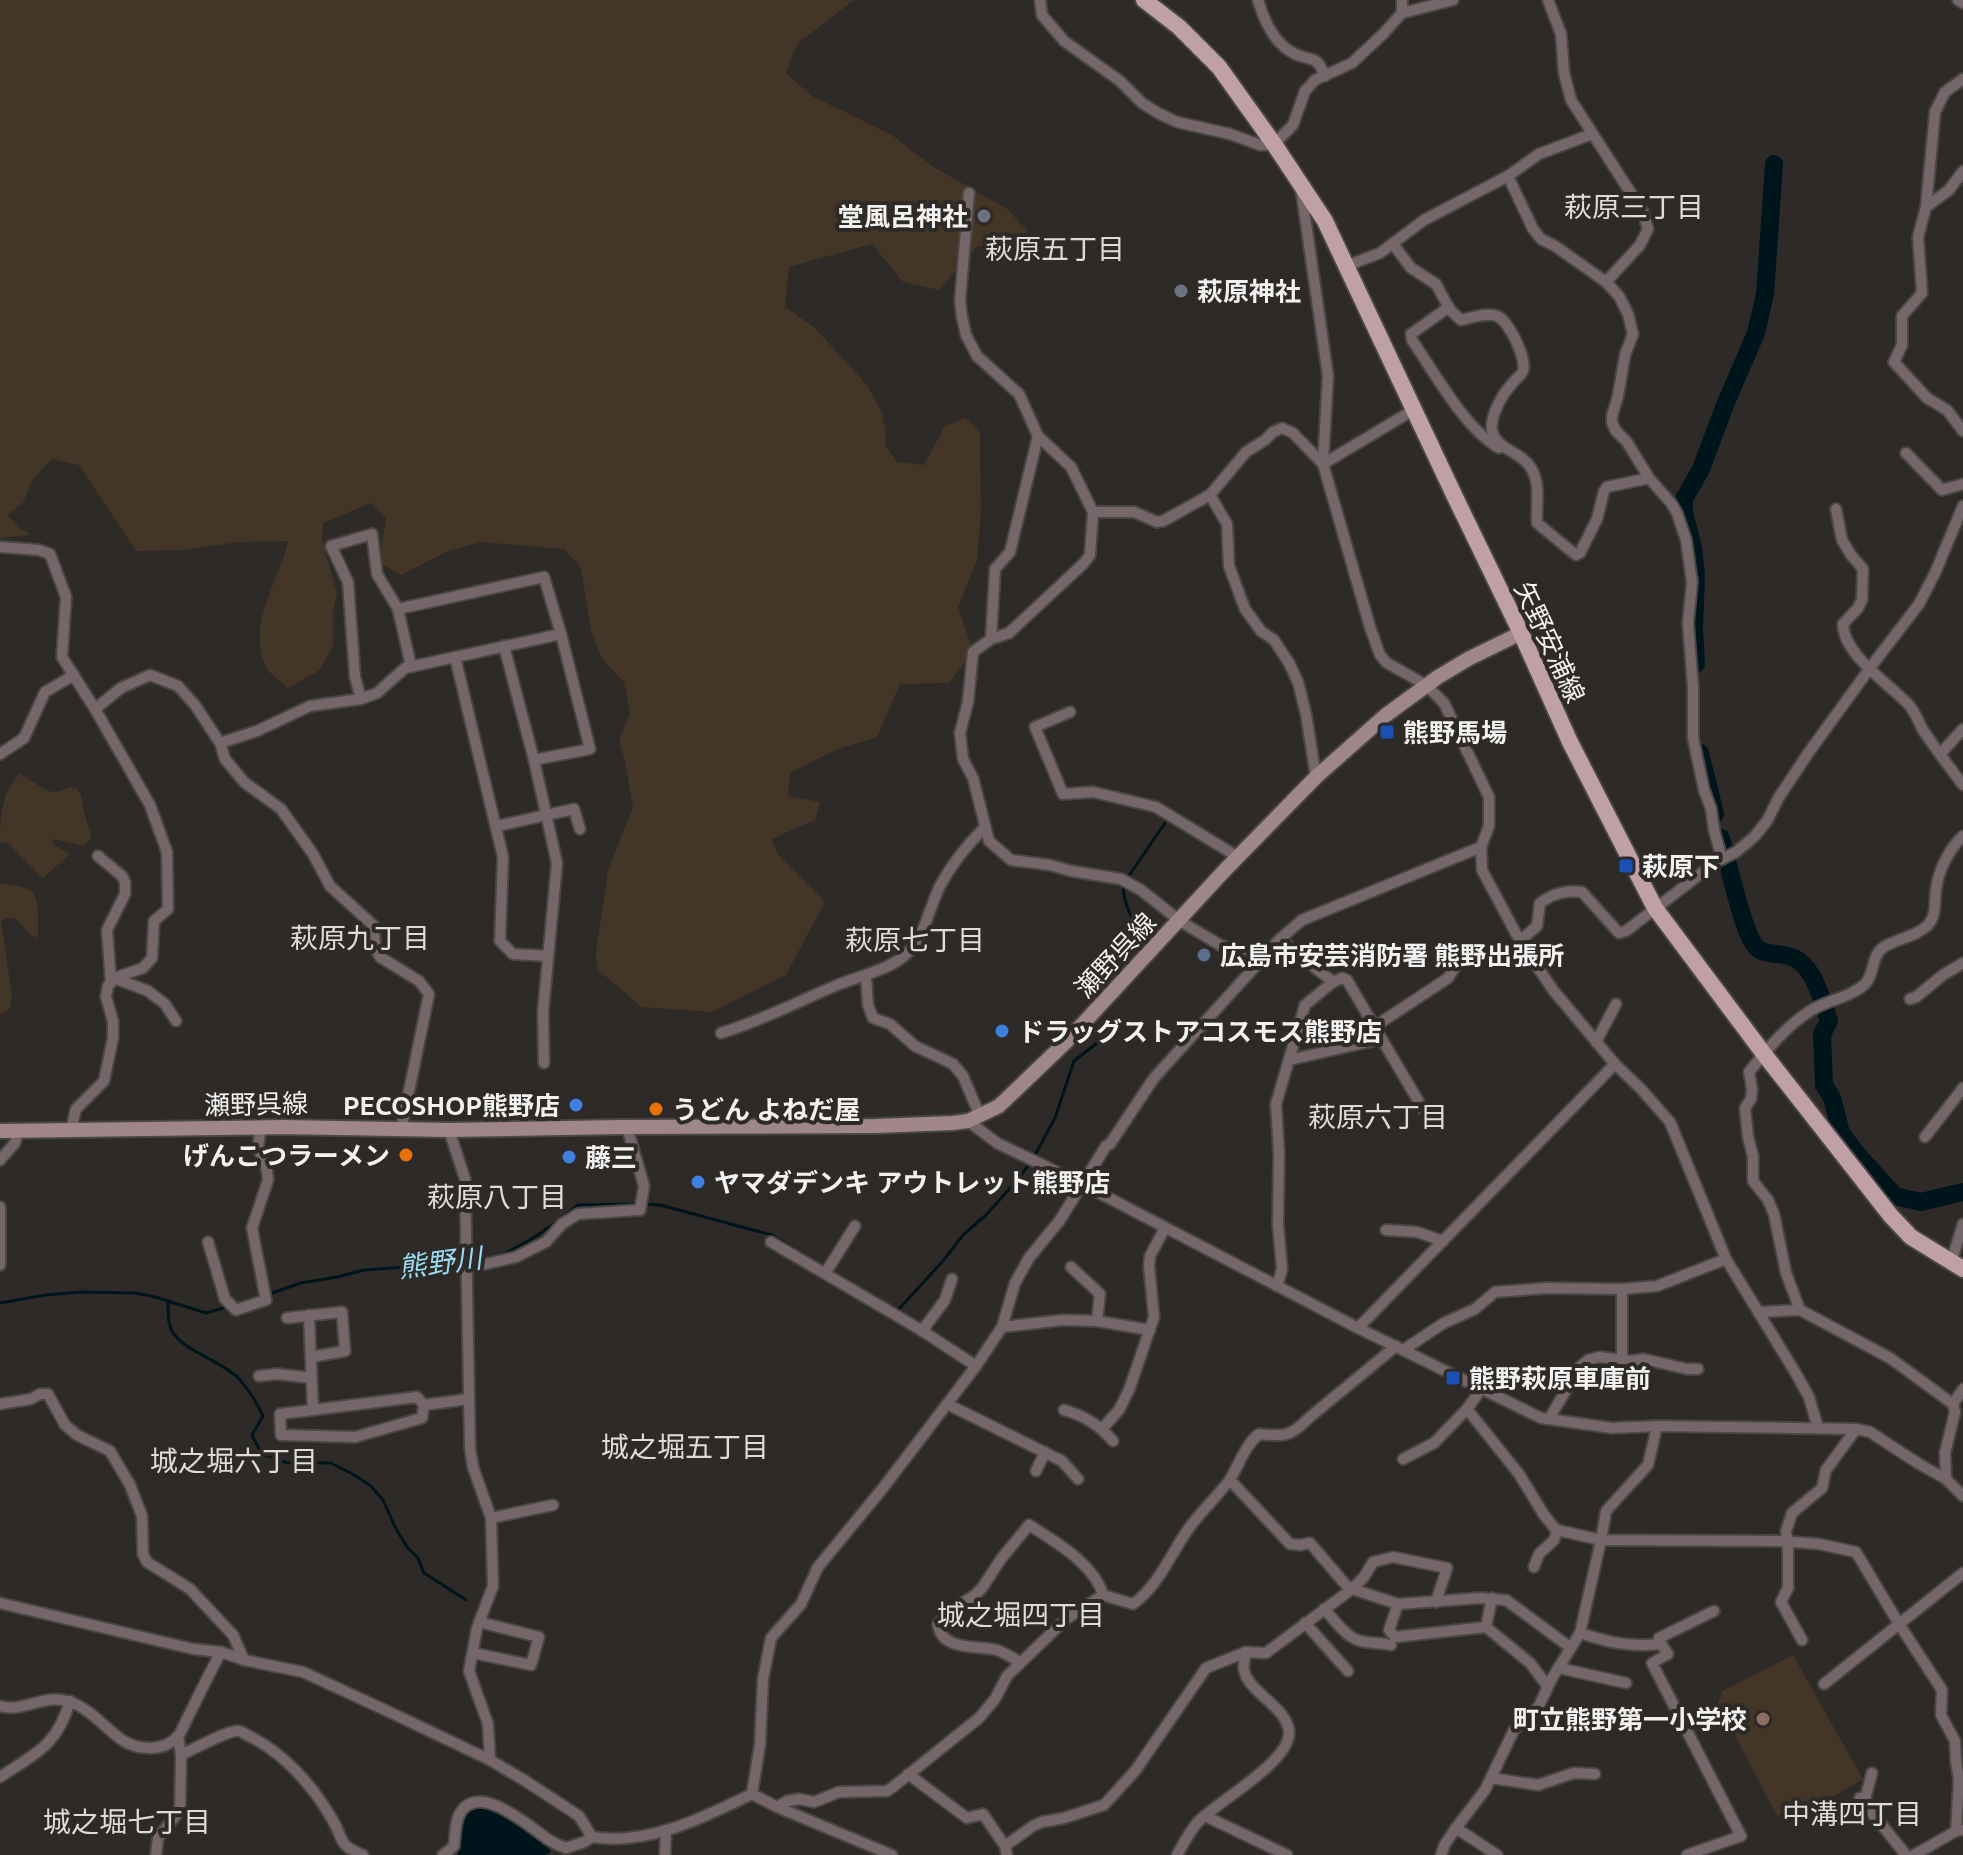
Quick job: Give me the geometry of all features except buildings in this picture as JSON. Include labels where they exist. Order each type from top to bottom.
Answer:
[{"type":"main road","name":"矢野安浦線","points":[[1144,0],[1179,27],[1219,67],[1325,221],[1570,742],[1655,908],[1891,1216],[1911,1237],[1957,1266]]},
{"type":"main road","name":"瀬野呉線","points":[[0,1131],[261,1127],[449,1130],[876,1126],[953,1123],[974,1118],[999,1106],[1066,1042],[1316,777],[1386,715],[1426,685],[1468,659],[1521,633]]},
{"type":"street","points":[[1040,0],[1042,15],[1064,41],[1120,81],[1142,103],[1177,122],[1230,134],[1260,145],[1274,144],[1293,125],[1305,91],[1315,80],[1352,63],[1402,13],[1453,0]]},
{"type":"street","points":[[1258,0],[1262,17],[1273,36],[1293,53],[1320,63],[1325,76]]},
{"type":"street","points":[[1402,0],[1402,13]]},
{"type":"street","points":[[1548,0],[1561,34],[1564,73],[1571,100],[1643,212],[1648,229],[1640,245],[1606,282]]},
{"type":"street","points":[[1963,79],[1945,92],[1935,112],[1926,207],[1918,237],[1922,293],[1902,316],[1902,345],[1894,362],[1927,398],[1947,410],[1963,431]]},
{"type":"street","points":[[1346,266],[1380,253],[1424,220],[1508,176],[1539,154],[1592,134]]},
{"type":"street","points":[[1926,207],[1949,190],[1963,171]]},
{"type":"street","points":[[1508,176],[1533,229],[1541,239],[1606,282],[1619,296],[1628,314],[1633,334],[1625,355],[1612,423],[1677,513],[1688,552],[1692,582],[1688,623],[1694,697],[1693,738],[1722,859]]},
{"type":"street","points":[[1301,183],[1328,376],[1323,464],[1380,655],[1387,663],[1426,685],[1444,703],[1489,797],[1489,826],[1481,847],[1482,870],[1520,941],[1553,990],[1615,1064],[1670,1122],[1726,1259],[1809,1397],[1818,1428]]},
{"type":"street","points":[[969,193],[960,301],[966,335],[977,356],[1019,394],[1038,436],[1071,467],[1093,512],[1090,555],[1083,564],[1009,633],[991,639],[973,652],[968,702],[960,733],[963,759],[973,778],[989,841],[1011,860],[1121,879],[1220,945],[1236,950],[1276,943],[1333,982]]},
{"type":"street","points":[[1393,244],[1411,268],[1436,284],[1449,307],[1461,320],[1497,316],[1515,338],[1523,363],[1522,372],[1501,399],[1492,428],[1497,441],[1522,457],[1531,469],[1537,485],[1537,523],[1576,555],[1583,549],[1597,519],[1607,487],[1649,478]]},
{"type":"street","points":[[1449,307],[1415,330],[1411,334],[1412,340],[1456,406],[1494,446],[1504,448]]},
{"type":"street","points":[[1323,464],[1415,409]]},
{"type":"street","points":[[1093,512],[1134,512],[1157,522],[1163,521],[1210,495],[1246,452],[1282,428],[1293,433],[1323,464]]},
{"type":"street","points":[[991,639],[995,569],[1010,552],[1038,436]]},
{"type":"street","points":[[1906,453],[1942,490],[1963,484]]},
{"type":"street","points":[[1210,495],[1227,524],[1229,566],[1245,609],[1261,631],[1274,640],[1298,682],[1316,777]]},
{"type":"street","points":[[1520,941],[1537,926],[1540,903],[1569,890],[1582,892],[1619,933],[1626,931],[1754,837],[1809,752],[1919,604],[1963,506]]},
{"type":"street","points":[[1836,509],[1842,540],[1863,569],[1862,600],[1843,624],[1843,631],[1863,664],[1913,710],[1922,728],[1963,785]]},
{"type":"street","points":[[361,699],[355,677],[348,582],[331,546],[372,534],[377,574],[398,609],[411,666]]},
{"type":"street","points":[[0,547],[39,550],[50,554],[66,597],[62,657],[150,805],[167,852],[168,909],[154,921],[152,958],[143,968],[112,980],[108,986],[106,997],[113,1021],[113,1038],[104,1081],[76,1109],[71,1130]]},
{"type":"street","points":[[398,609],[544,577],[590,749],[534,760]]},
{"type":"street","points":[[220,743],[257,731],[310,706],[361,699],[377,693],[411,666],[561,634]]},
{"type":"street","points":[[504,646],[557,863],[543,1012],[544,1063]]},
{"type":"street","points":[[455,657],[503,857],[500,941],[513,954],[548,956]]},
{"type":"street","points":[[0,754],[24,738],[45,692],[74,675]]},
{"type":"street","points":[[95,709],[121,688],[150,675],[178,686],[195,705],[220,743],[225,759],[244,782],[281,809],[313,854],[330,886],[374,926],[375,947],[380,957],[419,981],[429,994],[401,1130]]},
{"type":"street","points":[[1070,712],[1035,727],[1063,794],[1093,792],[1156,807],[1238,857]]},
{"type":"street","points":[[1941,753],[1963,729]]},
{"type":"street","points":[[497,826],[574,809],[580,829]]},
{"type":"street","points":[[721,1033],[750,1024],[894,962],[914,946],[940,886],[964,849],[985,827]]},
{"type":"street","points":[[1800,1310],[1786,1273],[1774,1214],[1768,1200],[1753,1181],[1753,1156],[1745,1108],[1751,1099],[1749,1072],[1785,1031],[1810,1011],[1860,988],[1868,981],[1876,955],[1882,948],[1928,925],[1934,914],[1938,879],[1949,854],[1963,836]]},
{"type":"street","points":[[752,1794],[760,1744],[763,1679],[771,1638],[801,1604],[818,1567],[976,1366],[1002,1327],[1015,1283],[1029,1258],[1060,1220],[1106,1146],[1154,1078],[1276,943],[1302,920],[1481,847]]},
{"type":"street","points":[[98,856],[125,882],[125,894],[107,930],[112,980]]},
{"type":"street","points":[[1374,1027],[1448,978],[1459,961],[1475,952]]},
{"type":"street","points":[[1910,999],[1963,963]]},
{"type":"street","points":[[866,976],[868,1005],[873,1018],[890,1024],[915,1046],[953,1064],[963,1076],[974,1118],[997,1143],[1541,1418],[1612,1428],[1856,1429],[1870,1432],[1946,1479],[1963,1496]]},
{"type":"street","points":[[1277,1286],[1282,1269],[1276,1104],[1305,1005],[1333,982],[1342,978],[1347,980],[1423,1109]]},
{"type":"street","points":[[112,980],[148,991],[165,1004],[176,1021]]},
{"type":"street","points":[[1596,1042],[1616,1004]]},
{"type":"street","points":[[1289,1060],[1381,1039]]},
{"type":"street","points":[[1358,1328],[1615,1064]]},
{"type":"street","points":[[1925,1137],[1961,1094]]},
{"type":"street","points":[[208,1242],[225,1299],[236,1310],[266,1300],[252,1228],[268,1180],[258,1147],[261,1127]]},
{"type":"street","points":[[468,1268],[516,1257],[546,1242],[562,1224],[578,1214],[640,1210],[644,1186],[627,1127]]},
{"type":"street","points":[[449,1130],[465,1179],[470,1448],[473,1467],[491,1518],[493,1586],[479,1622],[469,1671],[488,1724],[490,1760]]},
{"type":"street","points":[[0,1160],[15,1143],[18,1131]]},
{"type":"street","points":[[0,1207],[0,1265]]},
{"type":"street","points":[[1957,1266],[1963,1224]]},
{"type":"street","points":[[826,1272],[855,1226]]},
{"type":"street","points":[[1102,1429],[1119,1410],[1129,1390],[1150,1330],[1154,1317],[1150,1256],[1165,1228]]},
{"type":"street","points":[[1386,1230],[1417,1232],[1443,1241]]},
{"type":"street","points":[[771,1242],[826,1272],[976,1366]]},
{"type":"street","points":[[1103,1595],[1128,1604],[1138,1601],[1156,1581],[1192,1525],[1230,1480],[1252,1439],[1259,1434],[1289,1435],[1399,1348],[1475,1309],[1495,1292],[1657,1286],[1726,1259]]},
{"type":"street","points":[[1071,1267],[1100,1294],[1097,1321]]},
{"type":"street","points":[[922,1331],[945,1300],[952,1279]]},
{"type":"street","points":[[1622,1289],[1622,1360]]},
{"type":"street","points":[[1758,1312],[1800,1310],[1890,1358],[1953,1404],[1955,1412],[1945,1453],[1946,1479]]},
{"type":"street","points":[[287,1318],[342,1312],[345,1351],[311,1357]]},
{"type":"street","points":[[309,1315],[313,1410]]},
{"type":"street","points":[[1002,1327],[1063,1320],[1097,1321],[1150,1330]]},
{"type":"street","points":[[1549,1419],[1579,1368],[1588,1360],[1599,1357],[1644,1359],[1698,1369]]},
{"type":"street","points":[[259,1376],[277,1374],[311,1378]]},
{"type":"street","points":[[1403,1459],[1434,1443],[1467,1409],[1482,1388]]},
{"type":"street","points":[[1953,1404],[1963,1389]]},
{"type":"street","points":[[0,1404],[48,1394],[65,1425],[77,1435],[110,1451],[130,1485],[142,1516],[143,1554],[147,1562],[190,1589],[233,1635],[244,1660]]},
{"type":"street","points":[[417,1397],[424,1405],[422,1418],[355,1437],[281,1435],[280,1414],[417,1397]]},
{"type":"street","points":[[424,1405],[469,1399]]},
{"type":"street","points":[[947,1404],[1062,1461],[1078,1479]]},
{"type":"street","points":[[1467,1409],[1519,1474],[1557,1530],[1601,1540],[1788,1542],[1819,1544],[1856,1552],[1942,1690],[1941,1715],[1955,1741],[1960,1830],[1914,1855]]},
{"type":"street","points":[[1064,1410],[1080,1415],[1102,1429],[1113,1441]]},
{"type":"street","points":[[1441,1855],[1445,1844],[1485,1790],[1514,1730],[1539,1706],[1580,1633],[1606,1511],[1648,1465],[1657,1426]]},
{"type":"street","points":[[1802,1640],[1781,1602],[1788,1588],[1786,1531],[1792,1513],[1822,1488],[1826,1470],[1856,1429]]},
{"type":"street","points":[[1036,1471],[1045,1452]]},
{"type":"street","points":[[1230,1480],[1290,1544],[1310,1543],[1352,1589],[1398,1604],[1492,1598],[1506,1600],[1571,1648]]},
{"type":"street","points":[[491,1518],[553,1505]]},
{"type":"street","points":[[1019,1662],[995,1649],[974,1649],[955,1643],[941,1635],[938,1624],[982,1588],[1029,1525],[1060,1545],[1088,1569],[1101,1586],[1103,1595]]},
{"type":"street","points":[[1534,1567],[1539,1554],[1554,1540],[1557,1530]]},
{"type":"street","points":[[908,1774],[967,1818],[983,1814],[1006,1851],[1033,1826],[1104,1805],[1135,1771],[1206,1668],[1246,1652],[1266,1653],[1352,1589],[1373,1562],[1393,1557],[1447,1568],[1436,1602]]},
{"type":"street","points":[[1824,1684],[1963,1573]]},
{"type":"street","points":[[777,1807],[799,1799],[814,1802],[848,1790],[887,1791],[979,1718],[1019,1662],[1066,1619],[1103,1595]]},
{"type":"street","points":[[1486,1627],[1492,1598]]},
{"type":"street","points":[[0,1603],[303,1672],[490,1760],[579,1816],[592,1837]]},
{"type":"street","points":[[1398,1604],[1389,1630],[1395,1637],[1486,1627],[1530,1663],[1548,1687]]},
{"type":"street","points":[[1324,1609],[1351,1638],[1391,1645]]},
{"type":"street","points":[[1687,1855],[1741,1836],[1652,1663],[1668,1654],[1659,1638],[1714,1611]]},
{"type":"street","points":[[473,1653],[531,1665],[539,1637],[479,1622]]},
{"type":"street","points":[[1305,1623],[1348,1671]]},
{"type":"street","points":[[1580,1633],[1615,1644],[1661,1644]]},
{"type":"street","points":[[0,1706],[8,1709],[55,1698],[70,1701],[134,1747],[160,1747],[178,1737],[221,1652]]},
{"type":"street","points":[[1177,1855],[1198,1820],[1276,1759],[1287,1741],[1289,1732],[1286,1719],[1247,1678],[1243,1668],[1246,1652]]},
{"type":"street","points":[[1559,1668],[1626,1683]]},
{"type":"street","points":[[0,1777],[41,1750],[54,1737],[63,1723],[70,1701]]},
{"type":"street","points":[[181,1755],[238,1731],[260,1742],[293,1767],[308,1785],[334,1821],[340,1841],[347,1849],[363,1855]]},
{"type":"street","points":[[156,1855],[158,1838],[180,1810],[181,1755],[178,1737]]},
{"type":"street","points":[[1491,1778],[1538,1785],[1574,1773],[1595,1774]]},
{"type":"street","points":[[1872,1773],[1862,1801],[1906,1855]]},
{"type":"street","points":[[752,1794],[892,1855]]},
{"type":"street","points":[[443,1855],[454,1846],[460,1812],[470,1804],[487,1801],[566,1848],[592,1837],[613,1840],[695,1822],[752,1794]]},
{"type":"street","points":[[1205,1816],[1287,1855]]},
{"type":"street","points":[[1456,1828],[1497,1855]]},
{"type":"street","points":[[665,1855],[666,1830]]},
{"type":"shaded area","points":[[0,0],[854,0],[797,44],[786,73],[812,96],[892,135],[932,166],[1007,209],[1028,231],[1020,245],[977,246],[939,290],[903,282],[872,244],[789,267],[785,307],[814,327],[868,386],[882,413],[885,445],[897,462],[924,465],[945,426],[965,418],[980,432],[981,513],[977,560],[958,607],[973,652],[949,683],[900,684],[877,737],[835,750],[790,773],[788,796],[820,802],[815,820],[772,839],[778,855],[825,902],[786,975],[712,1012],[642,1007],[597,969],[596,952],[608,871],[633,807],[619,740],[630,713],[624,682],[602,659],[591,630],[581,568],[564,549],[482,542],[448,551],[401,575],[379,563],[386,519],[371,503],[323,523],[322,539],[337,594],[333,611],[333,645],[320,670],[288,688],[266,667],[260,635],[266,603],[288,541],[136,551],[79,465],[52,459],[33,479],[23,503],[7,515],[31,535],[0,538]]},
{"type":"shaded area","points":[[20,774],[48,791],[56,792],[70,787],[77,789],[91,836],[83,846],[54,839],[53,844],[70,854],[43,878],[9,844],[0,842],[6,796]]},
{"type":"shaded area","points":[[0,883],[21,887],[35,896],[38,938],[15,918],[1,921],[12,995],[9,1010],[0,1015]]},
{"type":"shaded area","points":[[1793,1655],[1863,1779],[1808,1812],[1802,1803],[1777,1816],[1718,1703],[1722,1691]]},
{"type":"water","points":[[489,1805],[546,1845],[551,1852],[545,1855],[458,1855],[465,1812]]},
{"type":"waterway","points":[[1696,664],[1696,574],[1684,499],[1701,469],[1756,333],[1765,294],[1774,164]]},
{"type":"waterway","points":[[1700,753],[1715,814]]},
{"type":"waterway","name":"熊野川","points":[[1128,877],[1165,823]]},
{"type":"waterway","points":[[1721,838],[1752,942],[1761,951],[1797,959],[1810,973],[1820,993],[1829,1021],[1822,1034],[1824,1085],[1832,1098],[1841,1133],[1895,1196],[1921,1202],[1963,1192]]},
{"type":"waterway","name":"熊野川","points":[[1124,886],[1125,899],[1142,945]]},
{"type":"waterway","name":"熊野川","points":[[1034,1157],[1055,1118],[1074,1061],[1110,1033],[1119,1017]]},
{"type":"waterway","name":"熊野川","points":[[893,1308],[898,1310],[1027,1167]]},
{"type":"waterway","name":"熊野川","points":[[485,1259],[506,1253],[533,1238],[578,1205],[638,1204]]},
{"type":"waterway","name":"熊野川","points":[[645,1204],[660,1205],[772,1235],[807,1257]]},
{"type":"waterway","name":"熊野川","points":[[269,1294],[301,1283],[364,1270],[462,1263]]},
{"type":"waterway","name":"熊野川","points":[[0,1303],[82,1292],[152,1296],[206,1313],[227,1307]]},
{"type":"waterway","points":[[168,1300],[169,1324],[178,1338],[232,1373],[255,1401],[263,1416],[252,1435],[261,1453],[287,1463],[331,1463],[371,1486],[383,1500],[395,1527],[418,1558],[424,1573],[466,1600]]},
{"type":"waterway","name":"熊野川","points":[[235,1305],[250,1300]]},
{"type":"place","name":"堂風呂神社","points":[[984,216]]},
{"type":"place","name":"萩原神社","points":[[1181,291]]},
{"type":"place","name":"熊野馬場","points":[[1387,732]]},
{"type":"place","name":"萩原下","points":[[1626,866]]},
{"type":"place","name":"広島市安芸消防署 熊野出張所","points":[[1204,955]]},
{"type":"place","name":"ドラッグストアコスモス熊野店","points":[[1002,1031]]},
{"type":"place","name":"PECOSHOP熊野店","points":[[576,1105]]},
{"type":"place","name":"うどん よねだ屋","points":[[656,1109]]},
{"type":"place","name":"げんこつラーメン","points":[[406,1155]]},
{"type":"place","name":"藤三","points":[[569,1157]]},
{"type":"place","name":"ヤマダデンキ アウトレット熊野店","points":[[698,1182]]},
{"type":"place","name":"熊野萩原車庫前","points":[[1453,1378]]},
{"type":"place","name":"町立熊野第一小学校","points":[[1763,1719]]},
{"type":"district","name":"萩原三丁目","points":[[1634,206]]},
{"type":"district","name":"萩原五丁目","points":[[1055,248]]},
{"type":"district","name":"萩原九丁目","points":[[360,937]]},
{"type":"district","name":"萩原七丁目","points":[[915,939]]},
{"type":"district","name":"萩原六丁目","points":[[1378,1116]]},
{"type":"district","name":"萩原八丁目","points":[[497,1196]]},
{"type":"district","name":"城之堀五丁目","points":[[685,1446]]},
{"type":"district","name":"城之堀六丁目","points":[[234,1460]]},
{"type":"district","name":"城之堀四丁目","points":[[1021,1614]]},
{"type":"district","name":"中溝四丁目","points":[[1852,1813]]},
{"type":"district","name":"城之堀七丁目","points":[[127,1821]]}]
